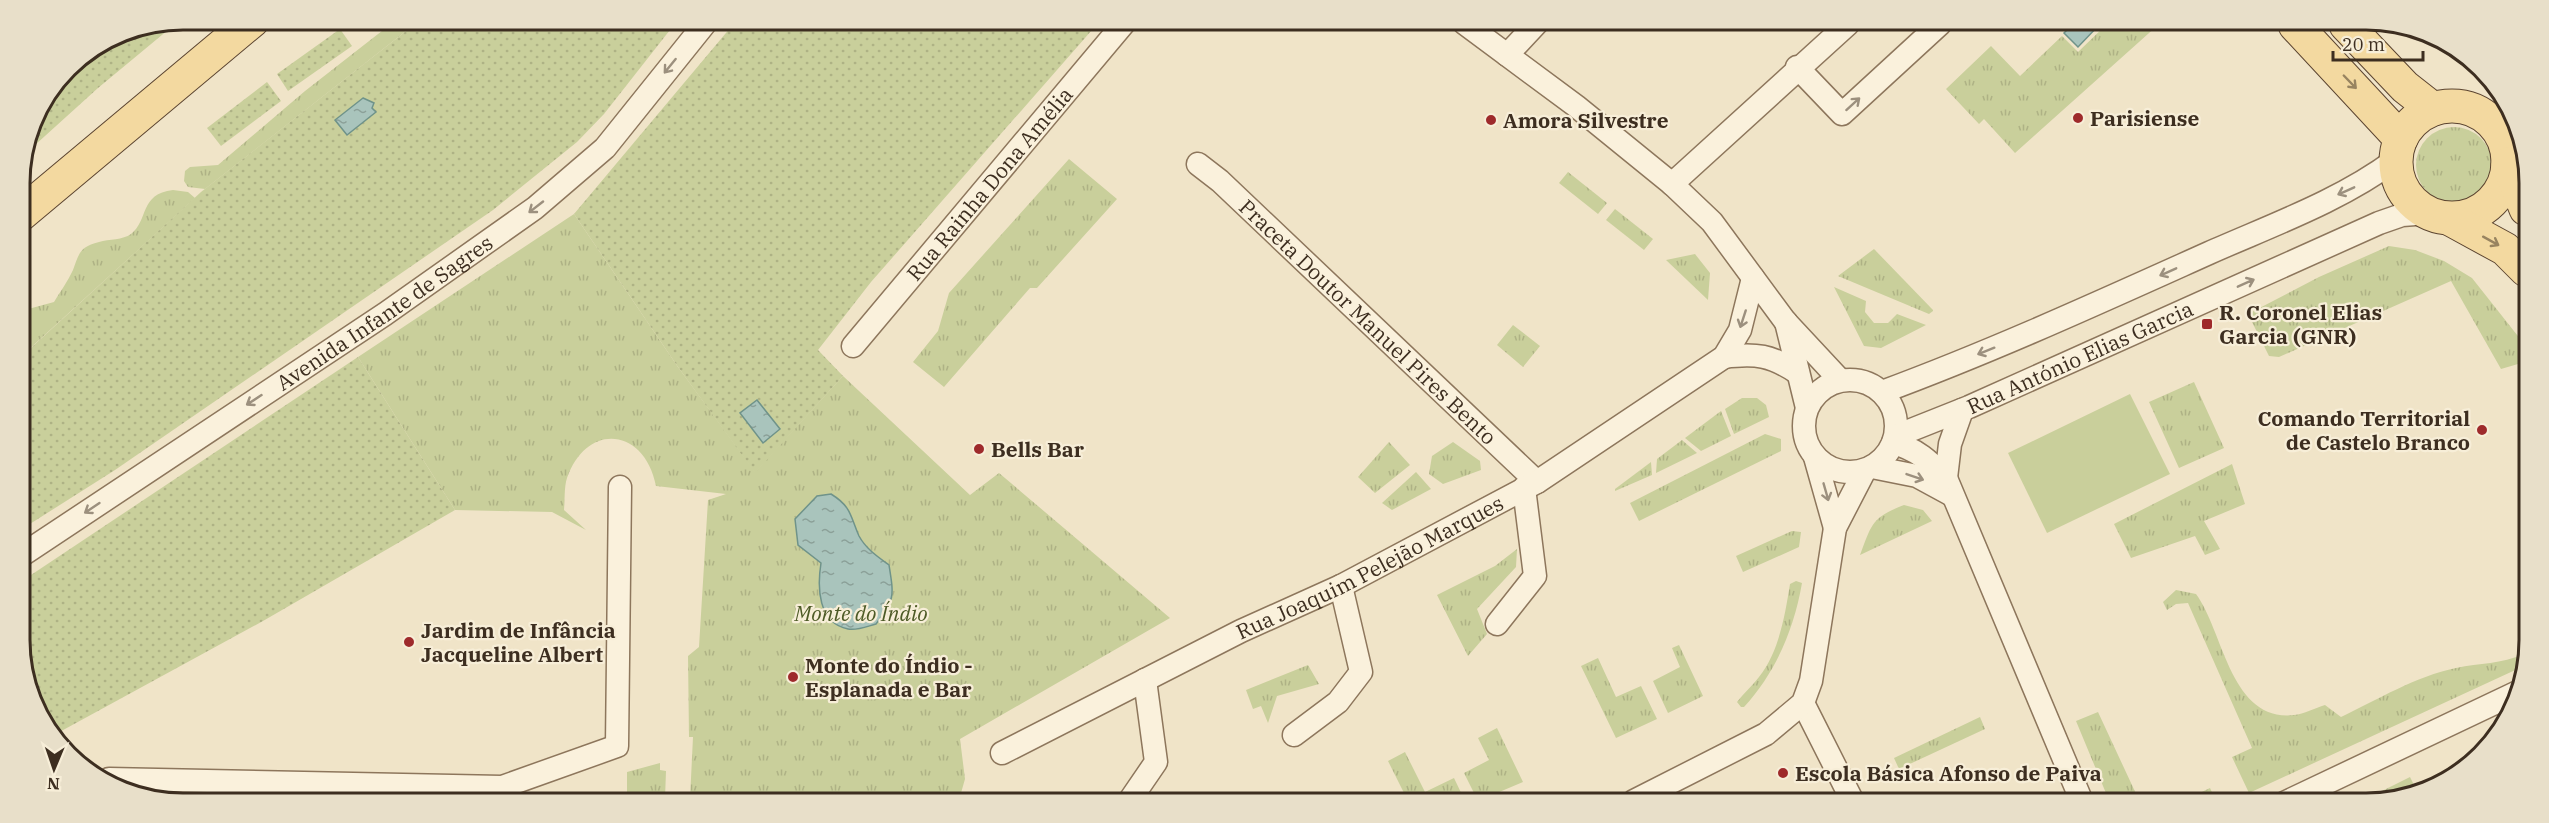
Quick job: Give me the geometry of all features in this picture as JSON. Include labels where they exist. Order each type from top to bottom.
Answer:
[{"type":"main road","points":[[30,207],[241,30]]},
{"type":"main road","points":[[2299,30],[2398,149]]},
{"type":"main road","points":[[2351,30],[2405,87],[2433,110]]},
{"type":"main road","points":[[2519,181],[2511,148],[2496,128],[2483,116],[2468,108],[2450,106],[2420,116],[2398,149],[2397,177],[2404,192],[2414,204],[2505,249],[2519,263]]},
{"type":"main road","points":[[2440,216],[2468,216],[2484,209],[2496,197],[2505,182],[2511,148]]},
{"type":"street","name":"Avenida Infante de Sagres","points":[[30,550],[385,314],[535,208],[605,148],[700,30]]},
{"type":"street","name":"Rua Rainha Dona Amélia","points":[[853,346],[1118,30]]},
{"type":"street","points":[[1473,30],[1576,106],[1672,184],[1712,222],[1785,321],[1840,380]]},
{"type":"street","points":[[1507,55],[1530,30]]},
{"type":"street","points":[[1672,184],[1797,67],[1841,30]]},
{"type":"street","points":[[1797,67],[1842,114],[1934,30]]},
{"type":"street","name":"Rua António Elias Garcia","points":[[1882,392],[2022,337],[2365,182],[2398,149]]},
{"type":"street","name":"Praceta Doutor Manuel Pires Bento","points":[[1198,164],[1220,181],[1530,485]]},
{"type":"street","name":"Rua António Elias Garcia","points":[[1894,440],[2379,223],[2402,215],[2440,216]]},
{"type":"street","name":"Rua Joaquim Pelejão Marques","points":[[1002,753],[1241,631],[1341,586],[1530,485],[1724,357],[1740,330],[1753,278]]},
{"type":"street","points":[[1785,321],[1807,408]]},
{"type":"street","name":"Rua Joaquim Pelejão Marques","points":[[1724,357],[1750,354],[1778,360],[1798,373]]},
{"type":"street","points":[[1650,793],[1766,734],[1803,703],[1811,681],[1835,528],[1869,468],[1894,440],[1896,420],[1892,405],[1882,392],[1869,383],[1840,380],[1826,386],[1814,395],[1803,423],[1804,437],[1815,457],[1835,528]]},
{"type":"street","points":[[1950,487],[1950,444],[1962,410]]},
{"type":"street","points":[[1894,440],[1922,454],[1950,487],[2078,793]]},
{"type":"street","points":[[1815,457],[1833,469],[1849,472],[1869,468],[1917,476],[1950,487]]},
{"type":"street","points":[[1497,624],[1536,576],[1530,485]]},
{"type":"street","points":[[122,780],[216,789],[502,793],[617,746],[620,487]]},
{"type":"street","points":[[1294,735],[1338,702],[1361,672],[1341,586]]},
{"type":"street","points":[[1135,793],[1156,762],[1144,680]]},
{"type":"street","points":[[2305,793],[2508,697]]},
{"type":"street","points":[[1803,703],[1848,793]]},
{"type":"green space","points":[[339,30],[352,46],[288,91],[277,74]]},
{"type":"green space","points":[[383,30],[407,30],[205,189],[188,187],[184,181],[185,171],[190,167],[218,165],[305,91]]},
{"type":"green space","points":[[407,30],[670,30],[604,114],[577,142],[493,210],[115,470],[30,524],[30,349],[201,192]]},
{"type":"green space","points":[[728,30],[1092,30],[871,282],[818,350],[843,376],[755,473],[678,367],[574,214]]},
{"type":"green space","points":[[2101,30],[2152,30],[2015,153],[1984,119],[1979,124],[1946,89],[1991,46],[2020,76],[2062,36],[2078,52]]},
{"type":"green space","points":[[167,31],[98,88],[35,145],[46,115],[56,98],[82,68],[106,50],[124,42],[143,35]]},
{"type":"green space","points":[[267,82],[281,101],[221,146],[207,128]]},
{"type":"green space","points":[[2454,127],[2469,130],[2481,138],[2489,150],[2492,165],[2489,180],[2481,192],[2469,200],[2454,203],[2439,200],[2427,192],[2419,180],[2416,165],[2419,150],[2427,138],[2439,130]]},
{"type":"green space","points":[[1069,159],[1117,199],[1037,288],[1030,288],[944,387],[913,362],[938,331],[949,293]]},
{"type":"green space","points":[[1568,172],[1607,203],[1598,214],[1559,183]]},
{"type":"green space","points":[[173,190],[188,192],[195,198],[30,348],[30,309],[54,302],[84,249],[93,244],[131,234],[137,228],[150,202],[162,192]]},
{"type":"green space","points":[[1615,209],[1653,239],[1644,250],[1606,220]]},
{"type":"green space","name":"Monte do Índio","points":[[574,214],[678,367],[755,472],[843,376],[970,495],[999,473],[1170,618],[960,739],[965,779],[961,793],[690,793],[693,737],[689,737],[688,656],[699,647],[708,500],[726,494],[656,486],[650,467],[640,452],[628,443],[615,439],[601,440],[588,447],[576,460],[567,478],[564,510],[586,530],[552,512],[455,510],[358,357]]},
{"type":"green space","points":[[2389,246],[2415,250],[2444,261],[2472,278],[2519,337],[2519,365],[2501,369],[2451,281],[2279,357],[2269,356],[2248,314],[2319,277]]},
{"type":"green space","points":[[1874,249],[1933,311],[1929,314],[1838,276]]},
{"type":"green space","points":[[1695,254],[1710,273],[1708,300],[1666,260]]},
{"type":"green space","points":[[1834,287],[1866,301],[1865,312],[1874,323],[1888,323],[1897,314],[1926,325],[1881,348],[1864,346]]},
{"type":"green space","points":[[1513,325],[1540,346],[1523,367],[1497,345]]},
{"type":"green space","points":[[358,357],[455,510],[263,621],[61,731],[50,717],[42,699],[31,660],[30,576]]},
{"type":"green space","points":[[2194,382],[2224,448],[2179,468],[2149,402]]},
{"type":"green space","points":[[2130,394],[2170,474],[2047,533],[2008,453]]},
{"type":"green space","points":[[1742,398],[1757,398],[1766,405],[1769,417],[1734,434],[1725,409]]},
{"type":"green space","points":[[1721,411],[1731,436],[1701,451],[1685,438]]},
{"type":"green space","points":[[1765,434],[1781,439],[1781,451],[1639,521],[1630,503]]},
{"type":"green space","points":[[1682,440],[1697,453],[1656,473],[1657,459]]},
{"type":"green space","points":[[1389,442],[1410,465],[1375,493],[1358,477]]},
{"type":"green space","points":[[1453,442],[1480,461],[1481,470],[1443,484],[1429,474],[1432,456]]},
{"type":"green space","points":[[1651,462],[1652,475],[1615,491],[1615,489]]},
{"type":"green space","points":[[2232,464],[2245,504],[2204,521],[2220,549],[2205,555],[2195,536],[2131,558],[2114,524]]},
{"type":"green space","points":[[1416,472],[1431,489],[1392,510],[1382,503]]},
{"type":"green space","points":[[1904,505],[1923,510],[1932,521],[1860,555],[1874,523],[1885,514]]},
{"type":"green space","points":[[1792,531],[1801,532],[1799,547],[1743,572],[1736,556]]},
{"type":"green space","points":[[1517,549],[1516,567],[1477,609],[1487,634],[1468,656],[1437,595],[1495,566]]},
{"type":"green space","points":[[1796,581],[1802,583],[1789,633],[1765,679],[1744,707],[1741,707],[1737,702],[1759,677],[1772,656],[1783,620],[1790,584]]},
{"type":"green space","points":[[2176,590],[2196,594],[2206,610],[2242,690],[2256,704],[2273,713],[2294,715],[2325,705],[2341,717],[2397,689],[2441,672],[2465,666],[2499,662],[2518,656],[2518,660],[2516,670],[2249,793],[2232,757],[2252,748],[2188,603],[2176,604],[2167,610],[2163,602]]},
{"type":"green space","points":[[1679,645],[1703,696],[1668,713],[1653,681],[1680,667],[1672,648]]},
{"type":"green space","points":[[1598,658],[1616,697],[1641,686],[1657,719],[1616,738],[1581,666]]},
{"type":"green space","points":[[1308,665],[1319,684],[1277,696],[1268,723],[1261,706],[1253,709],[1246,690]]},
{"type":"green space","points":[[2098,712],[2136,793],[2106,793],[2076,721]]},
{"type":"green space","points":[[1980,717],[1985,729],[1899,769],[1894,758]]},
{"type":"green space","points":[[1497,728],[1523,782],[1497,793],[1474,793],[1464,773],[1489,760],[1478,738]]},
{"type":"green space","points":[[1405,752],[1425,792],[1454,778],[1461,793],[1404,793],[1388,761]]},
{"type":"green space","points":[[660,763],[660,770],[666,771],[665,793],[627,793],[627,772]]},
{"type":"green space","points":[[2410,777],[2414,785],[2406,788],[2378,793]]},
{"type":"green space","points":[[2210,788],[2212,793],[2200,793]]},
{"type":"water","points":[[2067,30],[2094,30],[2078,47],[2064,33]]},
{"type":"water","points":[[363,98],[374,103],[372,108],[376,112],[347,135],[335,120]]},
{"type":"water","points":[[757,400],[780,429],[763,443],[740,413]]},
{"type":"water","points":[[831,494],[847,508],[865,545],[889,565],[892,584],[890,603],[876,624],[859,629],[848,629],[838,625],[825,612],[819,583],[821,563],[798,545],[795,519],[817,496]]},
{"type":"place","name":"Parisiense","points":[[2078,118]]},
{"type":"place","name":"Amora Silvestre","points":[[1491,120]]},
{"type":"place","name":"R. Coronel Elias Garcia (GNR)","points":[[2207,324]]},
{"type":"place","name":"Comando Territorial de Castelo Branco","points":[[2482,430]]},
{"type":"place","name":"Bells Bar","points":[[979,449]]},
{"type":"place","name":"Jardim de Infância Jacqueline Albert","points":[[409,642]]},
{"type":"place","name":"Monte do Índio - Esplanada e Bar","points":[[793,677]]},
{"type":"place","name":"Escola Básica Afonso de Paiva","points":[[1783,773]]}]
